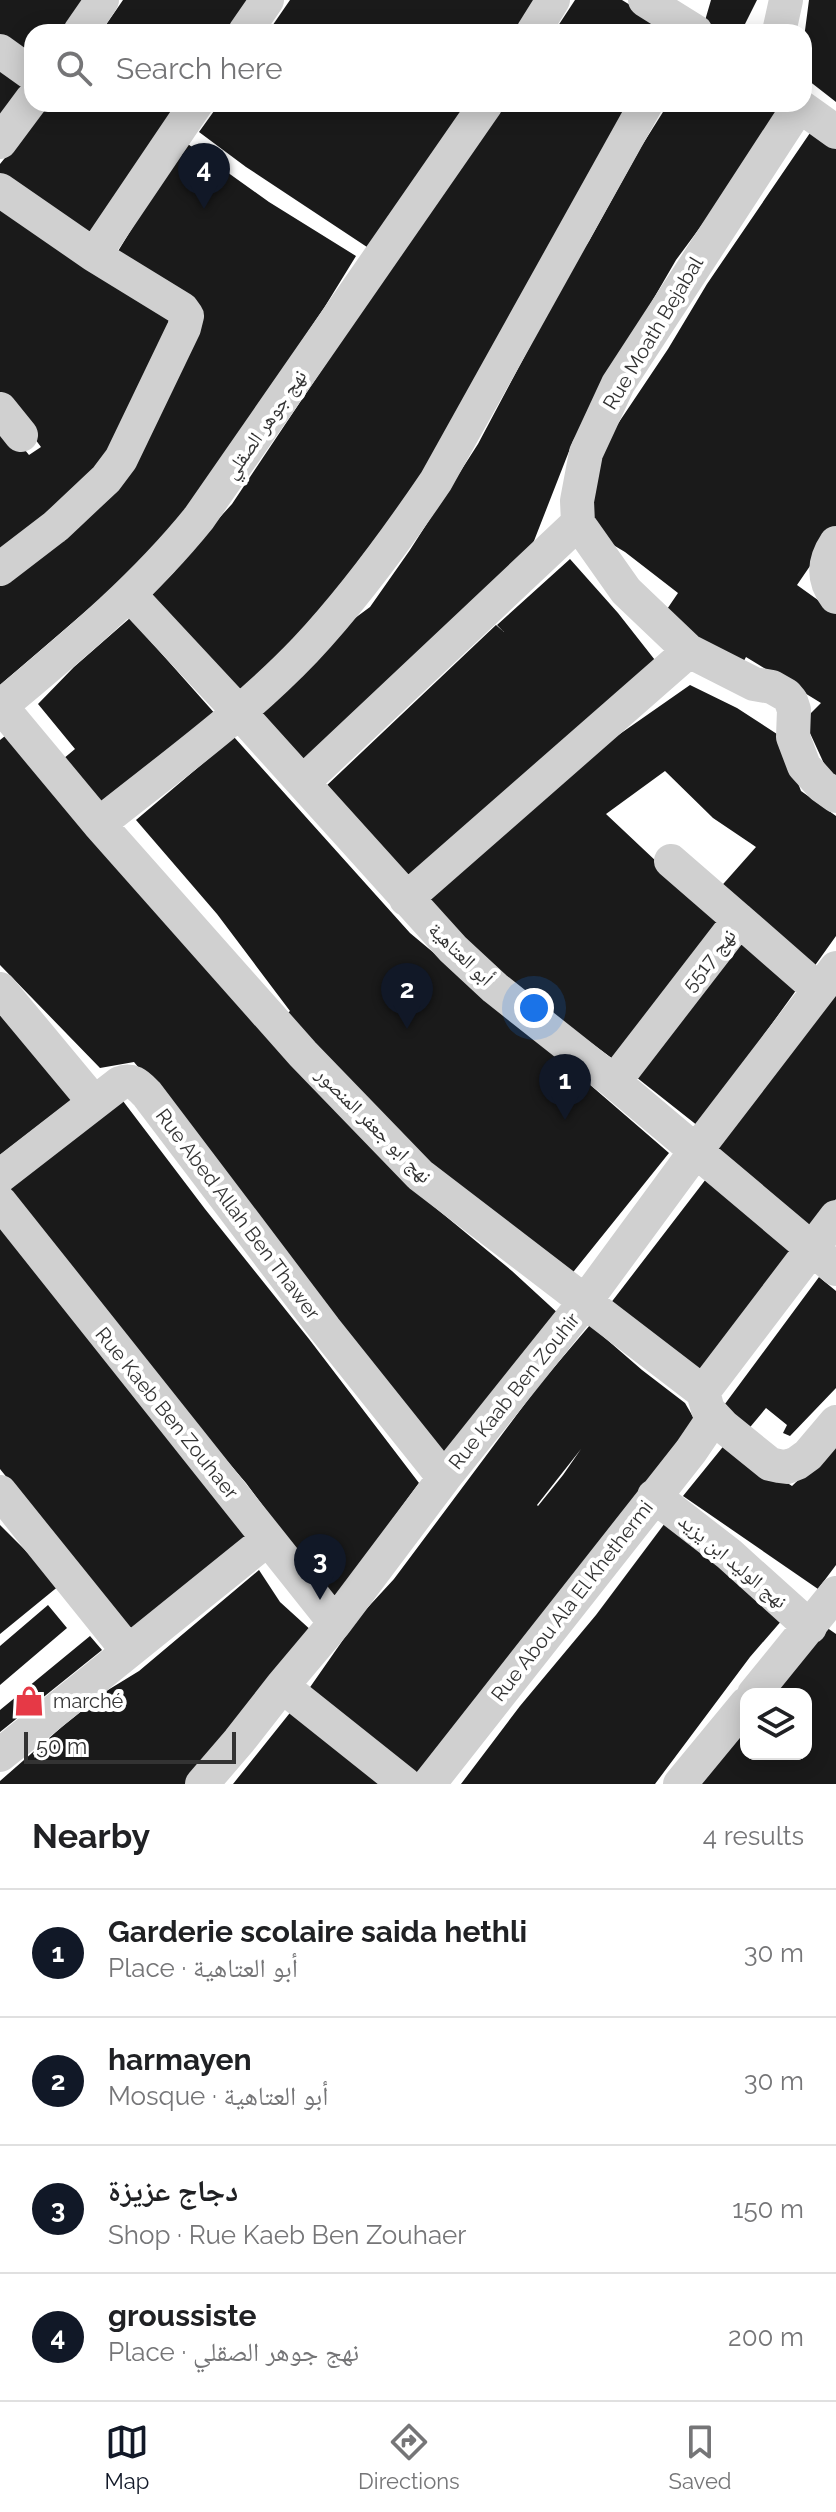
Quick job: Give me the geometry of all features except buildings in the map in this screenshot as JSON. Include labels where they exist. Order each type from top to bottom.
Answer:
[{"type":"street","points":[[86,24],[102,0]]},
{"type":"street","points":[[250,24],[267,0]]},
{"type":"street","points":[[538,24],[553,0]]},
{"type":"street","points":[[645,0],[681,24]]},
{"type":"street","points":[[781,24],[786,0]]},
{"type":"street","points":[[0,51],[24,68]]},
{"type":"street","points":[[0,142],[24,110]]},
{"type":"street","points":[[94,255],[191,112]]},
{"type":"street","name":"نهج جوهر الصقلي","points":[[0,706],[130,595],[174,549],[199,518],[480,112]]},
{"type":"street","points":[[99,824],[239,712],[305,650],[400,534],[436,481],[642,112]]},
{"type":"street","name":"Rue Moath Bejabal","points":[[578,523],[577,501],[586,453],[618,384],[793,112]]},
{"type":"street","points":[[808,112],[836,132]]},
{"type":"street","points":[[0,190],[94,255],[182,309],[187,316],[187,322],[121,459],[88,497],[0,569]]},
{"type":"street","points":[[0,409],[21,435]]},
{"type":"street","points":[[303,782],[578,523],[626,591],[689,651],[754,684],[772,687],[786,695],[794,710],[793,737],[797,753],[822,786],[836,796]]},
{"type":"street","points":[[836,543],[825,567],[836,597]]},
{"type":"street","name":"أبو العتاهية","points":[[130,595],[453,949],[495,988],[614,1082],[824,1259]]},
{"type":"street","points":[[406,899],[689,651]]},
{"type":"street","name":"نهج ابو جعفر المنصور","points":[[0,706],[99,824],[303,1054],[420,1175],[708,1405],[770,1464],[787,1467],[797,1463],[808,1455],[836,1422]]},
{"type":"street","points":[[671,861],[739,920]]},
{"type":"street","name":"نهج 5517","points":[[614,1082],[739,920],[828,979]]},
{"type":"street","name":"Rue Kaab Ben Zouhir","points":[[335,1623],[444,1478],[584,1303],[828,979]]},
{"type":"street","points":[[0,989],[94,1102]]},
{"type":"street","name":"Rue Abed Allah Ben Thawer","points":[[0,1176],[94,1102],[126,1081],[137,1084],[444,1478]]},
{"type":"street","name":"Rue Kaeb Ben Zouhaer","points":[[0,1202],[335,1623]]},
{"type":"street","name":"Rue Abou Ala El Khethermi","points":[[429,1784],[691,1451],[708,1405],[824,1259],[836,1217]]},
{"type":"street","points":[[0,1492],[128,1651]]},
{"type":"street","name":"نهج الوليد ابن يزيد","points":[[654,1496],[729,1554],[810,1627]]},
{"type":"street","points":[[0,1755],[268,1539]]},
{"type":"street","points":[[759,1688],[836,1593]]},
{"type":"street","points":[[202,1784],[335,1623]]},
{"type":"street","points":[[282,1686],[405,1784]]},
{"type":"street","points":[[680,1784],[740,1711]]},
{"type":"place","name":"groussiste","points":[[204,209]]},
{"type":"place","name":"harmayen","points":[[407,1029]]},
{"type":"place","name":"Garderie scolaire saida hethli","points":[[565,1120]]},
{"type":"place","name":"دجاج عزيزة","points":[[320,1600]]},
{"type":"place","name":"marché","points":[[29,1701]]}]
